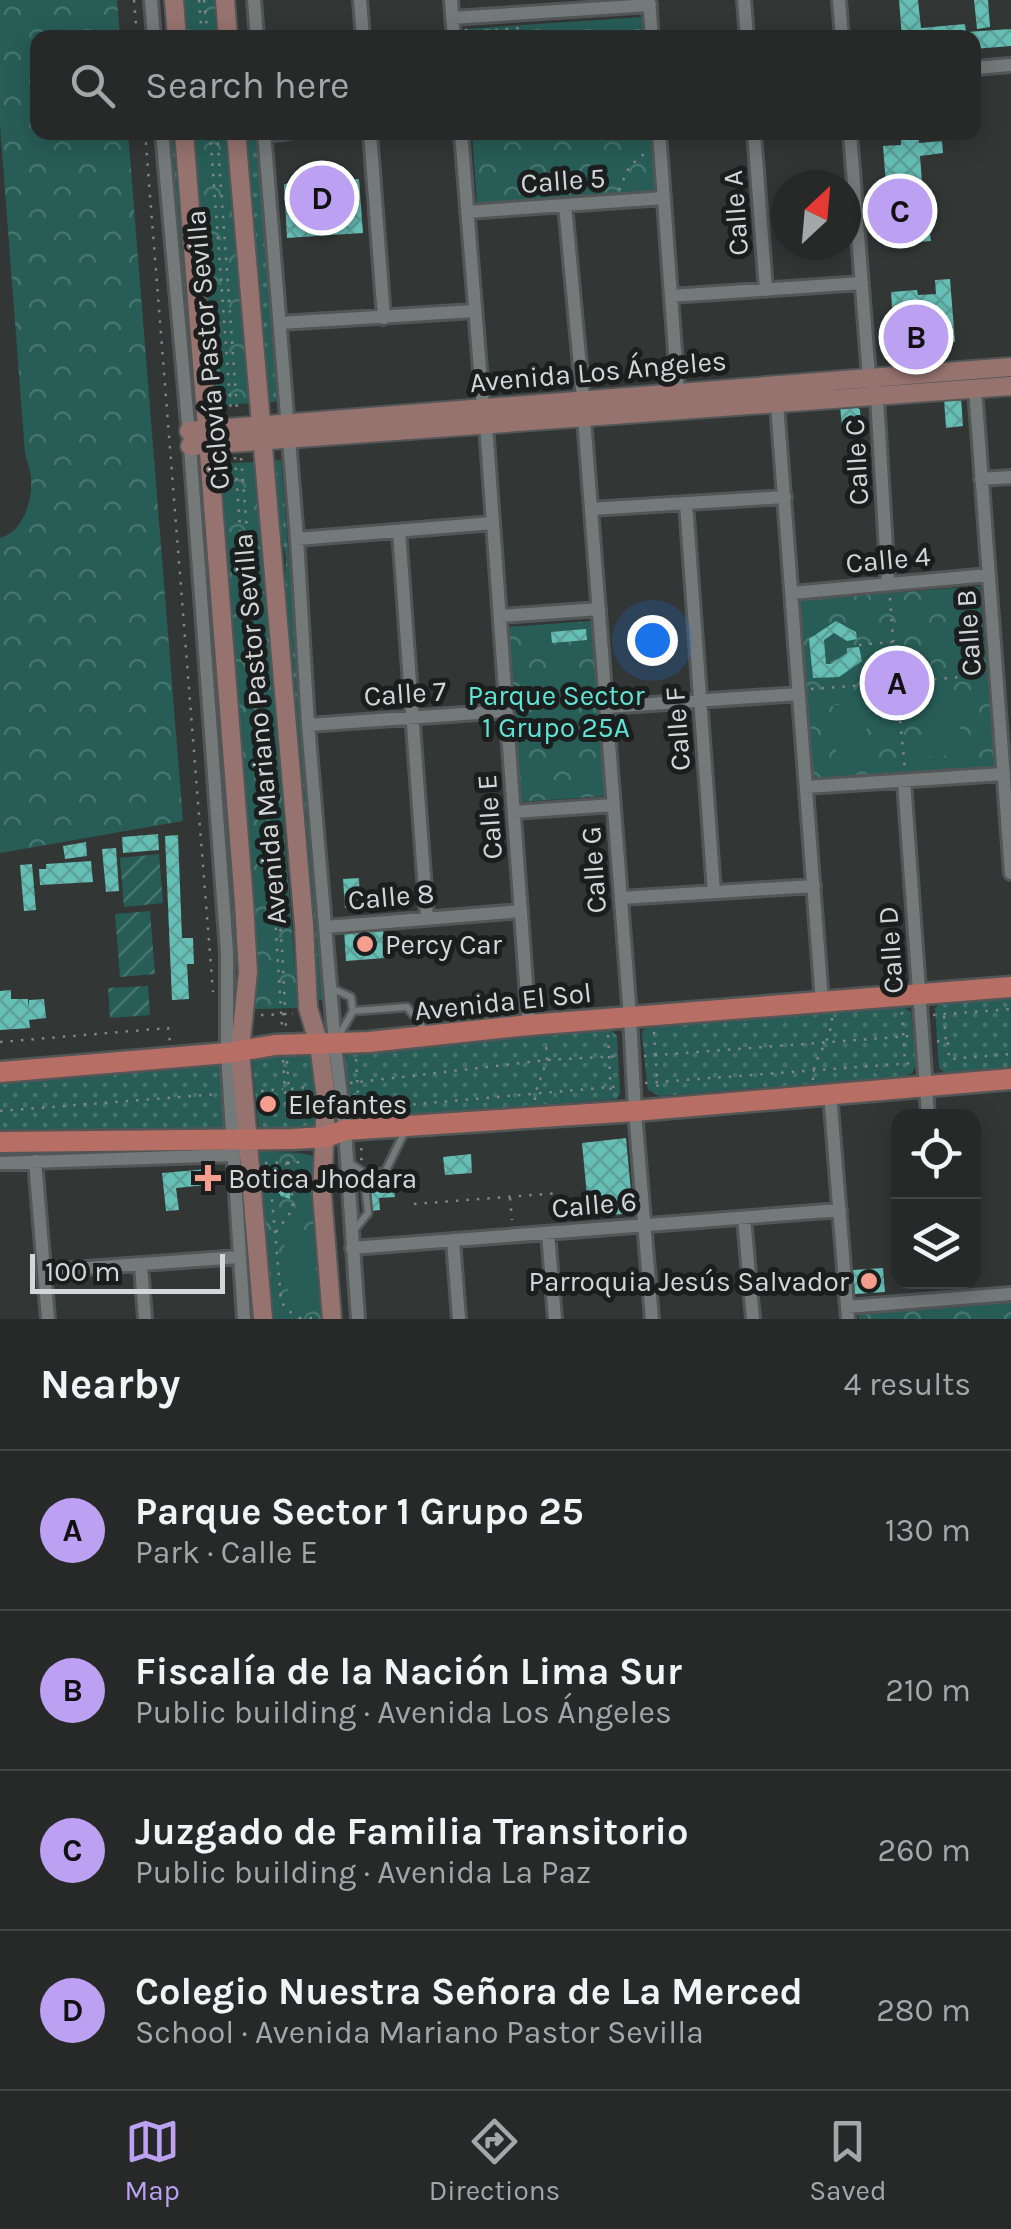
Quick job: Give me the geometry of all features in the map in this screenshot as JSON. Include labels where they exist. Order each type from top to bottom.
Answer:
[{"type":"main road","points":[[174,0],[176,30]]},
{"type":"main road","points":[[225,0],[227,30]]},
{"type":"main road","name":"Avenida Mariano Pastor Sevilla","points":[[185,140],[248,972],[233,1052],[263,1319]]},
{"type":"main road","name":"Avenida Mariano Pastor Sevilla","points":[[237,140],[308,1008],[336,1044],[332,1085],[347,1126],[324,1161],[322,1194],[332,1319]]},
{"type":"main road","name":"Avenida Los Ángeles","points":[[584,409],[678,392],[1011,367]]},
{"type":"main road","name":"Avenida Los Ángeles","points":[[189,438],[208,428],[262,433],[584,409],[777,404],[1011,386]]},
{"type":"main road","name":"Avenida El Sol","points":[[0,1072],[826,1001],[909,995],[942,1003],[1011,987]]},
{"type":"main road","points":[[0,1142],[241,1150],[347,1126],[407,1126],[634,1111],[1011,1079]]},
{"type":"street","points":[[151,0],[153,30]]},
{"type":"street","points":[[254,0],[256,30]]},
{"type":"street","points":[[360,0],[362,30]]},
{"type":"street","points":[[451,0],[453,30]]},
{"type":"street","points":[[744,0],[746,30]]},
{"type":"street","points":[[839,0],[841,30]]},
{"type":"street","points":[[452,18],[550,6],[649,2],[651,30]]},
{"type":"street","points":[[981,67],[1011,64]]},
{"type":"street","name":"Avenida Mariano Pastor Sevilla","points":[[163,140],[189,438],[233,1052]]},
{"type":"street","name":"Avenida Mariano Pastor Sevilla","points":[[265,140],[336,1044]]},
{"type":"street","points":[[371,140],[384,318]]},
{"type":"street","name":"Calle E","points":[[462,140],[521,910],[537,1024]]},
{"type":"street","points":[[660,140],[678,392]]},
{"type":"street","name":"Calle A","points":[[755,140],[766,290]]},
{"type":"street","name":"Calle C","points":[[851,140],[869,377],[877,397],[889,584]]},
{"type":"street","name":"Calle 5","points":[[466,212],[664,198]]},
{"type":"street","points":[[565,205],[584,409]]},
{"type":"street","points":[[671,296],[862,283]]},
{"type":"street","points":[[280,323],[474,311]]},
{"type":"street","name":"Calle B","points":[[974,389],[1011,869]]},
{"type":"street","points":[[777,404],[826,1001]]},
{"type":"street","name":"Calle G","points":[[584,409],[652,1319]]},
{"type":"street","points":[[981,479],[1011,477]]},
{"type":"street","points":[[591,510],[785,497]]},
{"type":"street","name":"Calle F","points":[[686,503],[714,892]]},
{"type":"street","points":[[297,539],[493,523]]},
{"type":"street","points":[[399,530],[426,918]]},
{"type":"street","name":"Calle 4","points":[[792,593],[988,576]]},
{"type":"street","points":[[500,616],[599,609]]},
{"type":"street","points":[[996,674],[1011,673]]},
{"type":"street","points":[[606,707],[799,692]]},
{"type":"street","name":"Calle 7","points":[[308,725],[506,711]]},
{"type":"street","points":[[806,787],[1004,774]]},
{"type":"street","name":"Calle D","points":[[905,781],[909,995],[921,1038],[916,1087],[925,1109]]},
{"type":"street","points":[[514,812],[614,805]]},
{"type":"street","points":[[620,898],[814,886]]},
{"type":"street","name":"Calle 8","points":[[326,927],[521,910]]},
{"type":"street","points":[[822,1094],[840,1210],[848,1313],[1011,1294]]},
{"type":"street","name":"Avenida Mariano Pastor Sevilla","points":[[347,1126],[358,1319]]},
{"type":"street","points":[[0,1163],[241,1150]]},
{"type":"street","name":"Avenida Mariano Pastor Sevilla","points":[[241,1150],[239,1258],[244,1319]]},
{"type":"street","points":[[35,1161],[48,1319]]},
{"type":"street","name":"Calle 6","points":[[351,1241],[454,1240],[840,1210]]},
{"type":"street","points":[[744,1218],[753,1319]]},
{"type":"street","points":[[548,1233],[555,1319]]},
{"type":"street","points":[[454,1240],[460,1319]]},
{"type":"street","points":[[44,1270],[239,1258]]},
{"type":"street","points":[[141,1265],[145,1319]]},
{"type":"street","points":[[942,1289],[943,1300]]},
{"type":"lane","points":[[330,988],[351,997],[352,1011],[336,1044]]},
{"type":"lane","points":[[352,1011],[407,1007],[430,1036]]},
{"type":"lane","points":[[346,1161],[364,1173],[385,1172],[407,1126]]},
{"type":"lane","points":[[351,1241],[368,1213],[364,1173]]},
{"type":"path","points":[[134,0],[136,30]]},
{"type":"path","points":[[201,0],[204,30]]},
{"type":"path","points":[[491,30],[526,27]]},
{"type":"path","points":[[146,140],[213,997]]},
{"type":"path","name":"Ciclovía Pastor Sevilla","points":[[211,140],[280,928],[287,1089]]},
{"type":"path","points":[[208,428],[234,430],[237,408],[219,140]]},
{"type":"path","points":[[618,193],[629,167],[651,150]]},
{"type":"path","points":[[237,408],[260,406]]},
{"type":"path","points":[[889,584],[895,666]]},
{"type":"path","points":[[858,645],[893,642]]},
{"type":"path","points":[[913,681],[996,674]]},
{"type":"path","points":[[799,692],[879,684]]},
{"type":"path","points":[[898,700],[905,781]]},
{"type":"path","points":[[909,995],[904,1035],[906,1064],[916,1087]]},
{"type":"path","points":[[822,1094],[813,1070],[832,1032],[826,1001]]},
{"type":"path","points":[[950,1084],[942,1003],[1011,1009]]},
{"type":"path","points":[[653,1015],[658,1109]]},
{"type":"path","points":[[607,1019],[612,1112]]},
{"type":"path","points":[[537,1024],[547,1060],[534,1094],[537,1117]]},
{"type":"path","points":[[0,1042],[168,1028],[170,1043]]},
{"type":"path","points":[[0,1111],[332,1085],[547,1060],[655,1056],[904,1035],[946,1042]]},
{"type":"path","points":[[946,1042],[949,1059],[1011,1054]]},
{"type":"path","points":[[336,1044],[358,1082],[347,1126],[534,1094],[611,1087]]},
{"type":"path","points":[[657,1082],[906,1064]]},
{"type":"path","points":[[276,1232],[293,1209],[287,1089]]},
{"type":"path","points":[[241,1150],[290,1162],[324,1161]]},
{"type":"path","points":[[290,1162],[272,1183],[281,1299],[298,1318],[318,1319]]},
{"type":"path","points":[[414,1204],[559,1193]]},
{"type":"path","points":[[510,1197],[514,1236]]},
{"type":"green space","points":[[0,0],[117,0],[119,30],[30,30],[30,140],[129,140],[183,821],[0,853],[0,538],[21,522],[28,504],[31,474],[25,453],[0,125]]},
{"type":"green space","points":[[182,0],[216,0],[218,30],[184,30]]},
{"type":"green space","points":[[643,17],[644,30],[465,30]]},
{"type":"green space","points":[[170,140],[179,140],[202,415],[194,416]]},
{"type":"green space","points":[[194,140],[229,140],[252,403],[216,406]]},
{"type":"green space","points":[[245,140],[257,140],[277,401],[267,403]]},
{"type":"green space","points":[[472,140],[651,140],[655,191],[477,203]]},
{"type":"green space","points":[[281,460],[325,1000],[314,1000],[284,607],[286,558],[271,461]]},
{"type":"green space","points":[[256,462],[298,1008],[251,1009],[257,965],[256,926],[220,464]]},
{"type":"green space","points":[[206,463],[243,978],[239,1004],[198,464]]},
{"type":"green space","points":[[980,586],[995,766],[812,781],[799,600]]},
{"type":"green space","name":"Parque Sector 1 Grupo 25A","points":[[591,621],[605,796],[521,802],[508,627]]},
{"type":"green space","points":[[567,677],[572,743],[537,746],[531,679]]},
{"type":"green space","points":[[958,696],[962,754],[925,757],[921,698]]},
{"type":"green space","points":[[865,703],[869,761],[837,763],[833,705]]},
{"type":"green space","points":[[159,854],[163,903],[124,907],[120,858]]},
{"type":"green space","points":[[150,911],[155,974],[120,977],[115,914]]},
{"type":"green space","points":[[148,986],[150,1015],[110,1018],[108,988]]},
{"type":"green space","points":[[1011,998],[1011,1068],[951,1073],[939,1068],[935,1008],[940,1004]]},
{"type":"green space","points":[[902,1006],[911,1012],[916,1065],[905,1076],[660,1096],[648,1090],[642,1035],[648,1027]]},
{"type":"green space","points":[[605,1030],[617,1036],[617,1099],[356,1119],[349,1111],[345,1060],[354,1051]]},
{"type":"green space","points":[[312,1055],[322,1127],[259,1133],[252,1059]]},
{"type":"green space","points":[[216,1063],[221,1069],[222,1130],[0,1132],[0,1079]]},
{"type":"green space","points":[[263,1151],[313,1156],[327,1319],[270,1319],[257,1156]]},
{"type":"green space","points":[[313,1236],[318,1297],[289,1299],[284,1238]]},
{"type":"green space","points":[[1011,1302],[1011,1319],[859,1319],[858,1314]]},
{"type":"building","points":[[899,0],[918,0],[921,28],[965,24],[966,30],[901,30]]},
{"type":"building","points":[[974,0],[988,0],[990,27],[977,29]]},
{"type":"building","points":[[1011,29],[1011,46],[981,48],[981,31]]},
{"type":"building","points":[[901,140],[942,141],[943,153],[920,156],[925,221],[889,223],[883,146],[901,145]]},
{"type":"building","points":[[359,179],[363,233],[287,238],[284,184]],"holes":[[[342,195],[344,216],[297,220],[295,199]]]},
{"type":"building","points":[[929,226],[931,241],[890,244],[889,229]]},
{"type":"building","points":[[950,279],[955,342],[895,349],[891,292],[917,290],[918,295],[936,294],[935,280]]},
{"type":"building","points":[[961,398],[963,426],[946,428],[944,399]]},
{"type":"building","points":[[856,405],[861,426],[842,427],[840,406]]},
{"type":"building","points":[[836,621],[856,632],[857,639],[847,641],[834,633],[824,640],[826,664],[847,653],[847,648],[859,647],[862,661],[839,677],[813,678],[809,639]]},
{"type":"building","points":[[586,629],[587,640],[552,643],[551,632]]},
{"type":"building","points":[[158,834],[159,850],[123,853],[122,837]]},
{"type":"building","points":[[178,835],[182,938],[193,938],[194,964],[187,964],[189,999],[172,1000],[165,836]]},
{"type":"building","points":[[86,842],[87,856],[65,859],[63,846]]},
{"type":"building","points":[[116,848],[119,891],[106,892],[102,849]]},
{"type":"building","points":[[91,861],[93,882],[40,885],[39,869],[46,869],[46,864]]},
{"type":"building","points":[[32,864],[36,910],[24,911],[20,865]]},
{"type":"building","points":[[359,878],[360,908],[345,908],[343,879]]},
{"type":"building","name":"Percy Car","points":[[383,927],[385,958],[346,961],[344,930]]},
{"type":"building","points":[[11,990],[11,999],[28,999],[28,1009],[29,1000],[44,999],[46,1018],[29,1020],[30,1028],[0,1030],[0,991]]},
{"type":"building","points":[[626,1138],[633,1213],[589,1217],[582,1143]]},
{"type":"building","points":[[471,1154],[472,1173],[445,1175],[443,1157]]},
{"type":"building","points":[[208,1169],[215,1172],[216,1184],[176,1188],[179,1210],[166,1211],[162,1173]]},
{"type":"building","points":[[289,1173],[290,1199],[281,1196],[276,1188],[278,1180]]},
{"type":"building","points":[[393,1176],[395,1197],[379,1198],[380,1210],[370,1211],[368,1190],[383,1177]]},
{"type":"building","name":"Parroquia Jesús Salvador","points":[[883,1268],[885,1292],[855,1294],[853,1270]]},
{"type":"place","name":"Colegio Nuestra Señora de La Merced","points":[[322,198]]},
{"type":"place","name":"Juzgado de Familia Transitorio","points":[[900,211]]},
{"type":"place","name":"Fiscalía de la Nación Lima Sur","points":[[916,337]]},
{"type":"place","name":"Parque Sector 1 Grupo 25","points":[[897,683]]},
{"type":"place","name":"Percy Car","points":[[365,944]]},
{"type":"place","name":"Elefantes","points":[[268,1104]]},
{"type":"place","name":"Botica Jhodara","points":[[208,1178]]},
{"type":"place","name":"Parroquia Jesús Salvador","points":[[869,1281]]}]
